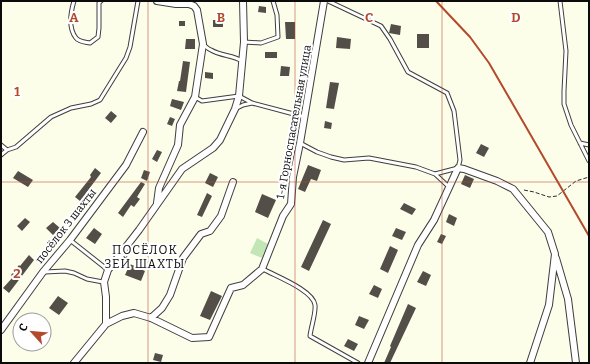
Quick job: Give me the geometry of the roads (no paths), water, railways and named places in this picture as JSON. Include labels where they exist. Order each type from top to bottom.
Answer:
[{"type":"street","points":[[157,1],[176,4],[189,4],[194,6],[197,10],[203,44],[194,98],[180,124],[178,145],[159,188],[157,205]]},
{"type":"street","points":[[106,324],[106,297],[104,282],[108,270],[182,169],[213,148],[220,140],[235,109],[239,96],[244,42],[243,1]]},
{"type":"street","name":"1-я Горноспасательная улица","points":[[151,318],[192,338],[209,337],[231,288],[243,285],[262,269],[283,216],[291,204],[293,177],[305,117],[324,1]]},
{"type":"street","name":"посёлок 3 шахты","points":[[1,330],[43,272],[70,240],[126,165],[143,132]]},
{"type":"street","points":[[368,363],[418,245],[434,220],[458,168],[490,178],[513,189],[548,232],[568,299],[576,363]]},
{"type":"street","points":[[74,363],[106,324],[122,316],[134,313],[151,318],[162,308],[170,295],[183,258],[201,234],[210,231],[221,216],[233,182]]},
{"type":"street","points":[[530,363],[549,305],[555,254]]},
{"type":"lane","points":[[74,1],[71,11],[72,29],[76,38],[82,42],[90,43],[98,37],[99,3],[101,1]]},
{"type":"lane","points":[[1,155],[7,150],[16,147],[51,118],[71,108],[91,104],[100,100],[126,58],[130,47],[138,1]]},
{"type":"lane","points":[[244,42],[262,43],[278,37],[277,15],[273,1]]},
{"type":"lane","points":[[328,1],[380,26],[390,39],[408,72],[447,93],[454,111],[460,160],[458,168],[435,174]]},
{"type":"lane","points":[[560,1],[566,51],[564,104],[571,125],[589,161]]},
{"type":"lane","points":[[203,44],[210,50],[229,56],[235,56],[242,61]]},
{"type":"lane","points":[[194,98],[202,101],[239,96],[252,103],[305,117]]},
{"type":"lane","points":[[235,109],[242,105],[252,103]]},
{"type":"lane","points":[[300,143],[317,152],[344,160],[369,158],[416,167],[435,174],[449,187]]},
{"type":"lane","points":[[580,143],[589,145]]},
{"type":"lane","points":[[1,145],[7,150]]},
{"type":"lane","points":[[70,240],[108,270]]},
{"type":"lane","points":[[262,269],[307,292],[313,298],[315,305],[310,336],[358,363]]},
{"type":"lane","points":[[43,272],[65,271],[87,279],[104,282]]},
{"type":"railway","points":[[436,1],[470,37],[489,63],[589,236]]},
{"type":"district","name":"ПОСЁЛОК 3ЕЙ ШАХТЫ","points":[[145,257]]}]
